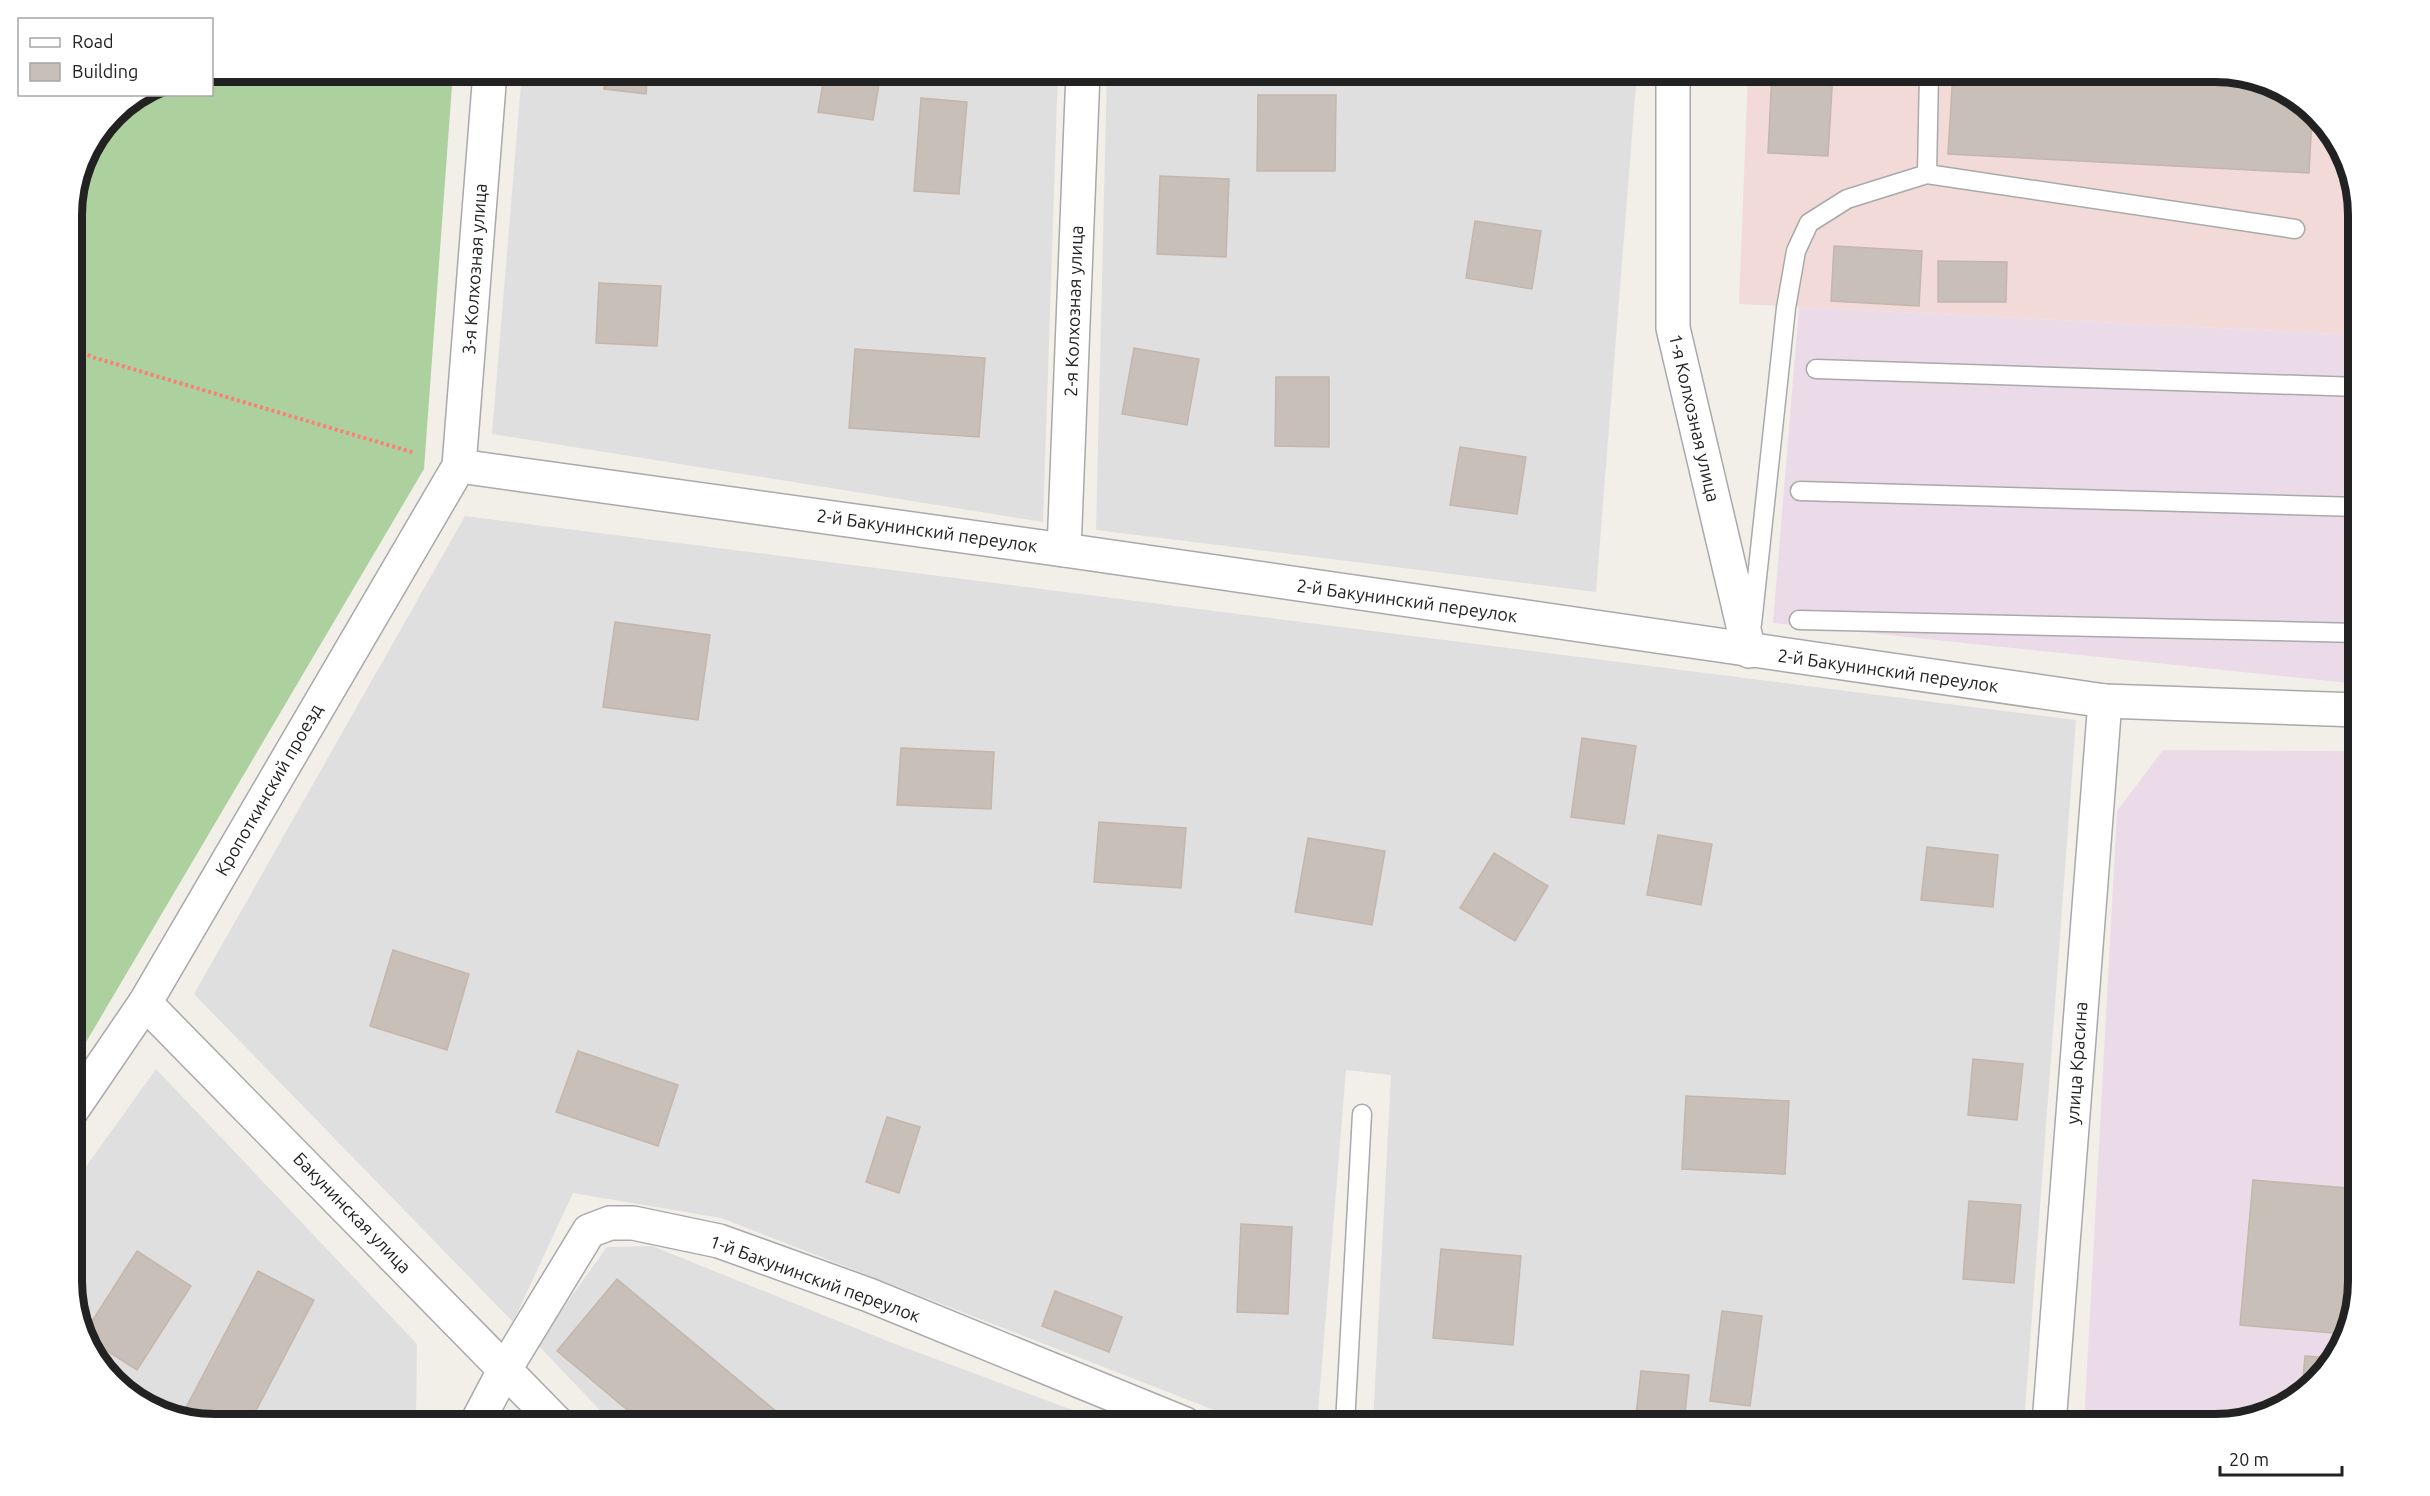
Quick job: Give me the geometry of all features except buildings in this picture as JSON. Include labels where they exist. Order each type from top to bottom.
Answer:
[{"type":"street","name":"1-я Колхозная улица","points":[[1673,82],[1673,328],[1749,651]]},
{"type":"street","name":"3-я Колхозная улица","points":[[459,466],[489,83]]},
{"type":"street","name":"2-я Колхозная улица","points":[[1064,550],[1083,83]]},
{"type":"street","name":"2-й Бакунинский переулок","points":[[459,466],[1064,550],[2104,701],[2347,710]]},
{"type":"street","name":"Кропоткинский проезд","points":[[83,1094],[145,1003],[459,466]]},
{"type":"street","name":"улица Красина","points":[[2050,1414],[2104,701]]},
{"type":"street","name":"Бакунинская улица","points":[[145,1003],[548,1414]]},
{"type":"street","name":"1-й Бакунинский переулок","points":[[481,1414],[505,1369],[589,1231],[610,1223],[633,1223],[719,1241],[858,1292],[1160,1414]]},
{"type":"lane","points":[[1927,174],[1929,82]]},
{"type":"lane","points":[[1749,651],[1786,308],[1796,251],[1809,223],[1847,199],[1927,174],[2295,229]]},
{"type":"lane","points":[[1816,369],[2347,387]]},
{"type":"lane","points":[[1800,491],[2347,507]]},
{"type":"lane","points":[[1799,620],[2347,633]]},
{"type":"lane","points":[[1346,1414],[1362,1114]]},
{"type":"path","points":[[83,352],[92,357],[415,453]]},
{"type":"shaded area","points":[[1636,82],[1596,592],[1096,530],[1107,83]]},
{"type":"shaded area","points":[[1748,82],[2214,82],[2249,87],[2281,100],[2314,128],[2334,157],[2345,190],[2347,334],[1739,304]]},
{"type":"shaded area","points":[[521,83],[1058,83],[1043,522],[492,434]]},
{"type":"shaded area","points":[[1799,307],[2347,334],[2347,683],[1773,623]]},
{"type":"shaded area","points":[[465,516],[2076,720],[2025,1414],[1374,1414],[1391,1075],[1346,1070],[1318,1414],[1224,1414],[721,1218],[573,1193],[513,1322],[194,994]]},
{"type":"shaded area","points":[[2163,750],[2348,751],[2348,1280],[2346,1298],[2343,1315],[2330,1347],[2309,1375],[2281,1396],[2249,1409],[2214,1414],[2085,1414],[2117,811]]},
{"type":"shaded area","points":[[156,1069],[417,1344],[416,1414],[216,1414],[181,1409],[149,1396],[135,1386],[121,1375],[105,1354],[96,1339],[85,1306],[83,1171]]},
{"type":"shaded area","points":[[652,1246],[890,1342],[1083,1414],[604,1414],[537,1344],[607,1247]]},
{"type":"green space","points":[[213,83],[452,83],[424,469],[83,1047],[83,207],[87,181],[96,157],[110,135],[135,110],[158,96],[213,96]]}]
